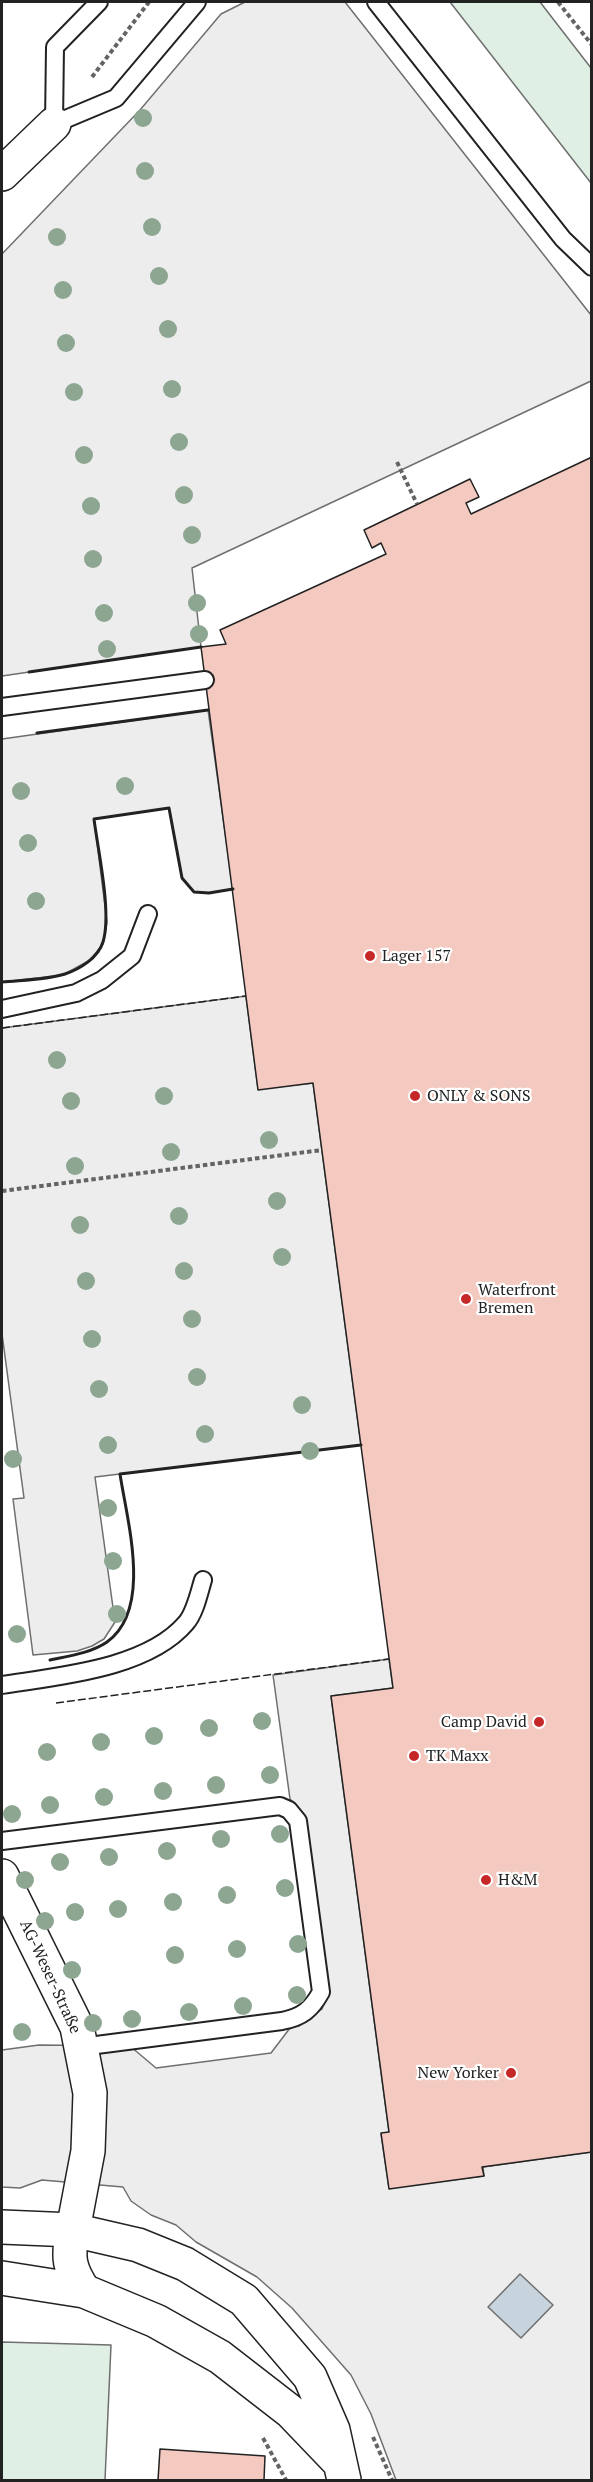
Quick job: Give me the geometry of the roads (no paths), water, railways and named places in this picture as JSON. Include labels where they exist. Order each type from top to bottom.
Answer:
[{"type":"street","points":[[2,174],[54,124]]},
{"type":"street","name":"AG-Weser-Straße","points":[[2,1876],[77,2027],[81,2047],[90,2093],[88,2151],[68,2251],[73,2274],[84,2291]]},
{"type":"street","points":[[2,2227],[73,2230],[138,2245],[185,2264],[244,2300],[310,2377],[333,2430],[342,2472]]},
{"type":"street","points":[[2,2278],[84,2291],[156,2321],[220,2357],[291,2412],[342,2472]]},
{"type":"lane","points":[[99,2],[55,47],[54,124],[116,98],[197,2]]},
{"type":"lane","points":[[376,2],[563,239],[591,267]]},
{"type":"lane","points":[[2,707],[205,680]]},
{"type":"lane","points":[[2,1010],[76,993],[102,980],[132,956],[147,914]]},
{"type":"lane","points":[[2,1685],[132,1660],[158,1646],[188,1622],[203,1580]]},
{"type":"lane","points":[[2,1841],[280,1806],[289,1809],[298,1821],[321,1992],[314,2006],[298,2018],[282,2021],[81,2047]]},
{"type":"place","name":"Lager 157","points":[[370,956]]},
{"type":"place","name":"ONLY & SONS","points":[[415,1096]]},
{"type":"place","name":"Waterfront Bremen","points":[[466,1299]]},
{"type":"place","name":"Camp David","points":[[539,1722]]},
{"type":"place","name":"TK Maxx","points":[[414,1756]]},
{"type":"place","name":"H&M","points":[[486,1880]]},
{"type":"place","name":"New Yorker","points":[[511,2073]]}]
